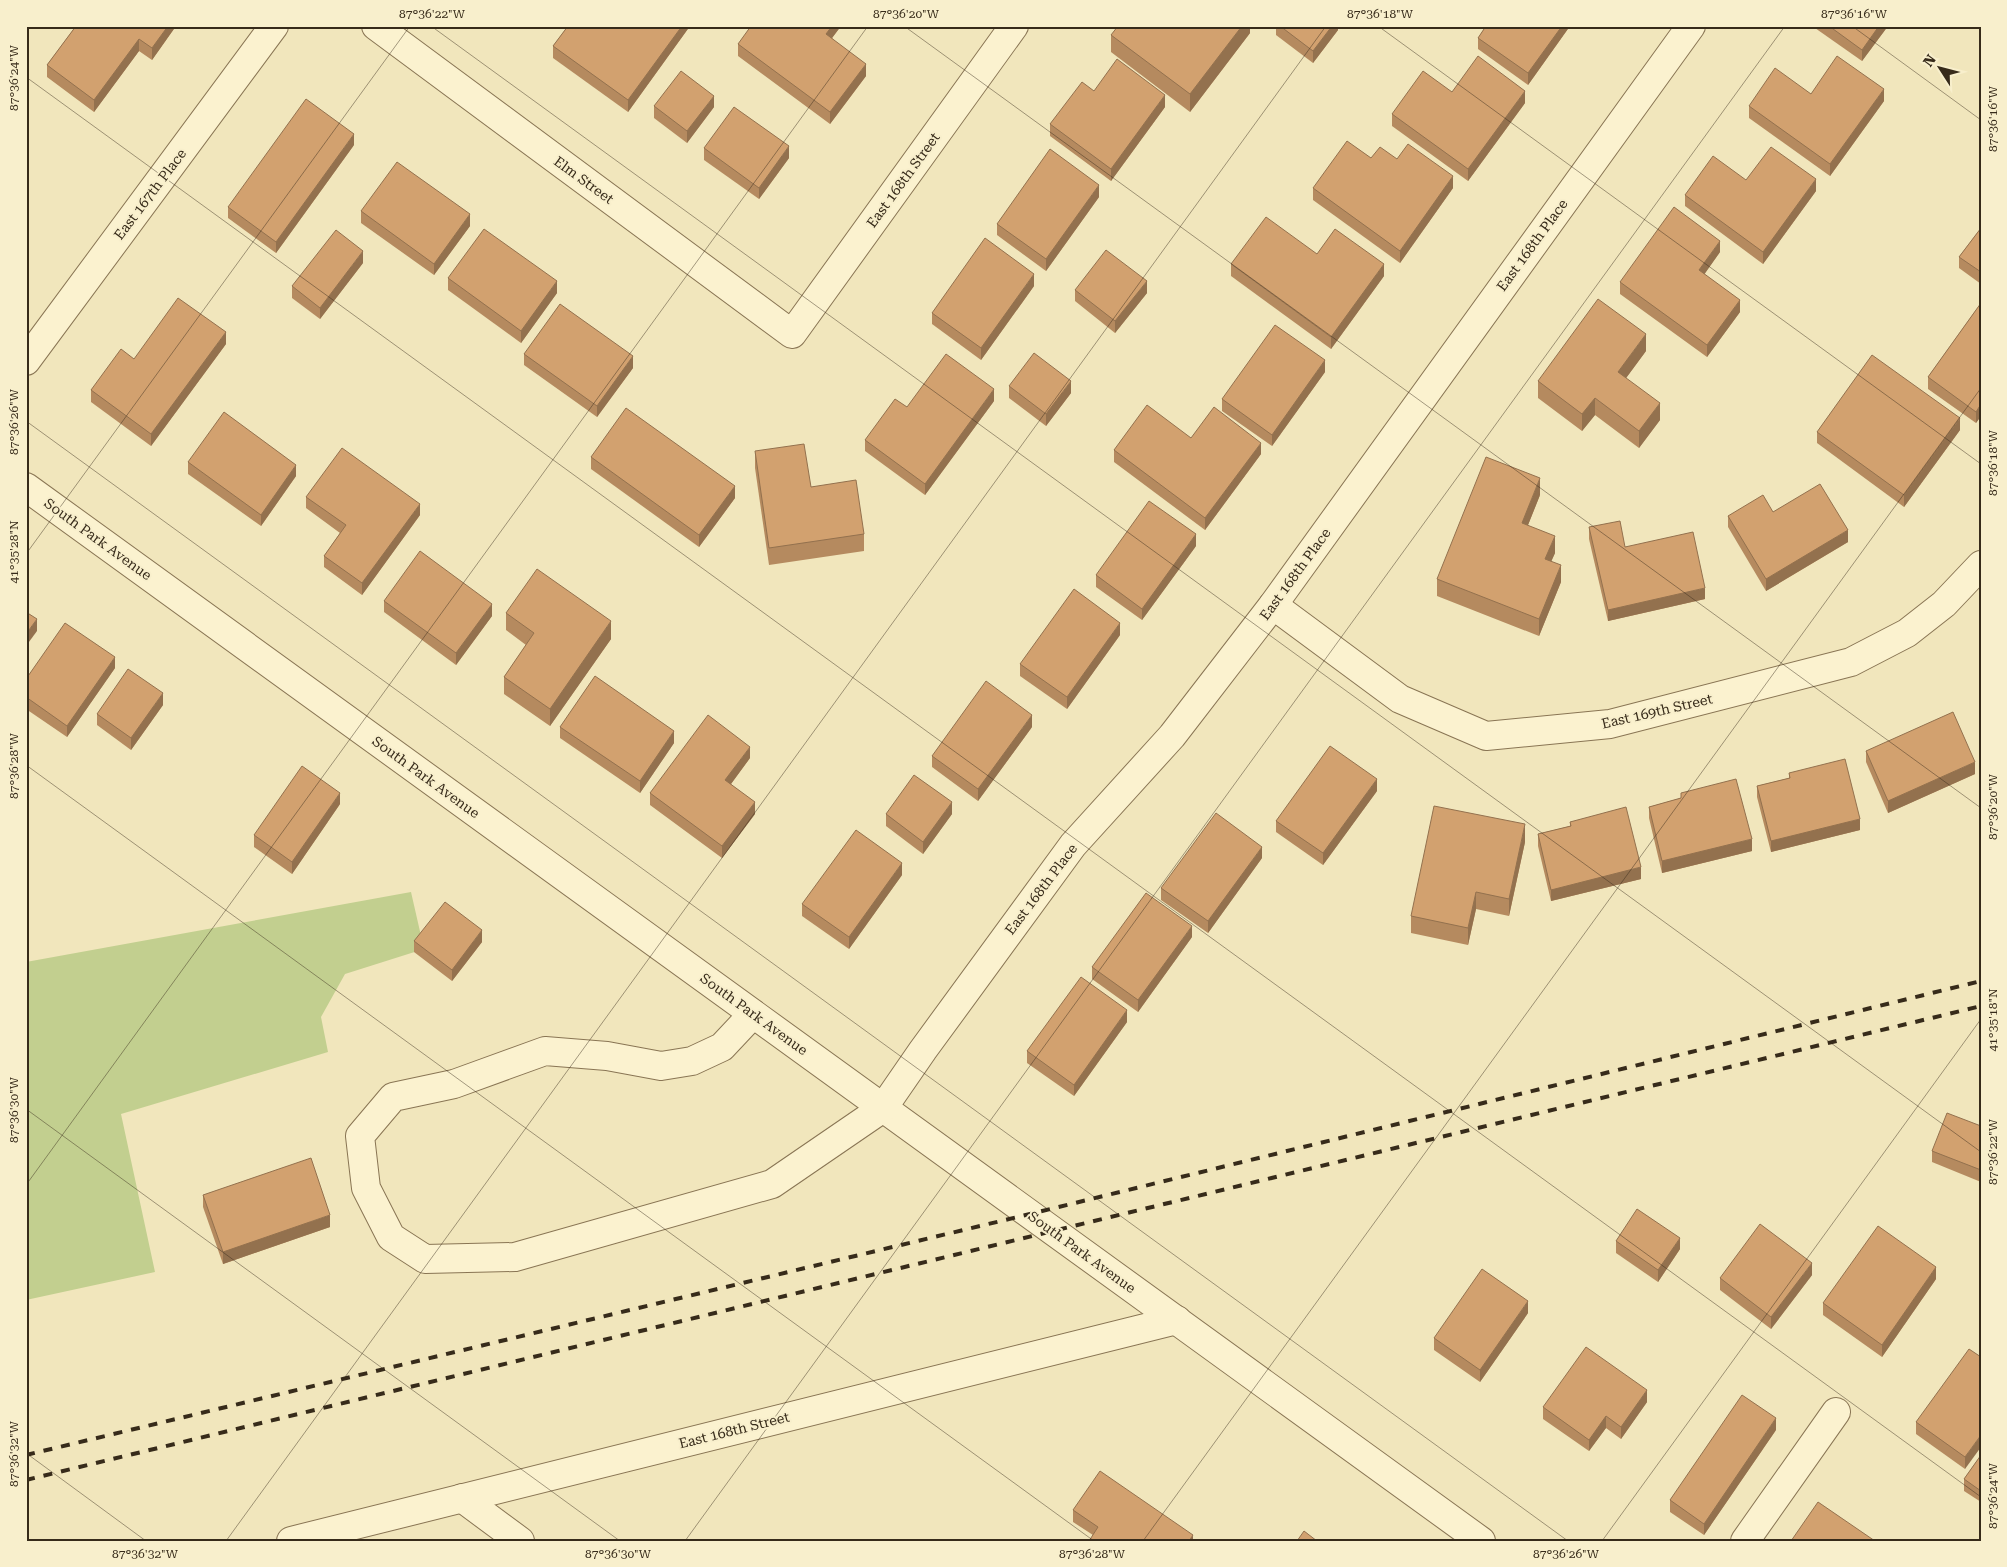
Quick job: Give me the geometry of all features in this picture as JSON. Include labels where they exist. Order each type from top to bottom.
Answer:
[{"type":"street","name":"East 167th Place","points":[[26,361],[274,26]]},
{"type":"street","name":"Elm Street","points":[[376,26],[792,334]]},
{"type":"street","name":"East 168th Street","points":[[792,334],[1014,26]]},
{"type":"street","name":"East 168th Place","points":[[883,1108],[923,1050],[1073,845],[1172,736],[1273,605],[1690,26]]},
{"type":"street","name":"South Park Avenue","points":[[26,488],[1481,1541]]},
{"type":"street","name":"East 169th Street","points":[[1273,605],[1400,699],[1486,736],[1610,724],[1851,662],[1908,633],[1944,604],[1981,565]]},
{"type":"street","points":[[753,1014],[722,1047],[692,1061],[661,1066],[607,1056],[545,1051],[454,1084],[393,1097],[360,1136],[366,1188],[391,1237],[425,1259],[515,1257],[772,1184],[883,1108]]},
{"type":"street","name":"East 168th Street","points":[[291,1541],[1177,1320]]},
{"type":"street","points":[[1744,1541],[1836,1412]]},
{"type":"street","points":[[462,1498],[520,1541]]},
{"type":"green space","points":[[411,892],[424,949],[345,974],[321,1017],[328,1052],[121,1114],[155,1272],[26,1300],[26,962]]},
{"type":"building","points":[[76,26],[168,26],[152,48],[139,39],[94,100],[47,65]]},
{"type":"building","points":[[568,26],[682,26],[628,100],[553,46]]},
{"type":"building","points":[[751,26],[832,26],[826,34],[866,64],[830,112],[738,44]]},
{"type":"building","points":[[1118,26],[1242,26],[1190,94],[1111,35]]},
{"type":"building","points":[[1280,26],[1332,26],[1313,51]]},
{"type":"building","points":[[1486,26],[1562,26],[1528,73],[1478,38]]},
{"type":"building","points":[[1829,26],[1879,26],[1862,50]]},
{"type":"building","points":[[1478,56],[1525,91],[1468,169],[1392,114],[1423,71],[1452,92]]},
{"type":"building","points":[[1837,56],[1884,89],[1830,164],[1749,106],[1775,68],[1811,94]]},
{"type":"building","points":[[1117,59],[1165,95],[1111,169],[1050,124],[1082,82],[1094,91]]},
{"type":"building","points":[[681,71],[714,96],[687,131],[654,106]]},
{"type":"building","points":[[306,99],[354,134],[276,242],[228,207]]},
{"type":"building","points":[[734,107],[789,146],[759,188],[704,148]]},
{"type":"building","points":[[1347,141],[1371,158],[1380,147],[1397,159],[1408,144],[1453,176],[1400,251],[1313,188]]},
{"type":"building","points":[[1771,147],[1816,179],[1763,252],[1685,195],[1713,156],[1746,180]]},
{"type":"building","points":[[1050,149],[1099,185],[1046,259],[997,224]]},
{"type":"building","points":[[397,162],[470,214],[434,264],[361,211]]},
{"type":"building","points":[[1674,207],[1720,241],[1699,270],[1740,300],[1707,345],[1620,282]]},
{"type":"building","points":[[1266,217],[1317,254],[1335,229],[1384,264],[1331,337],[1231,264]]},
{"type":"building","points":[[1981,228],[1981,272],[1959,257]]},
{"type":"building","points":[[484,229],[557,281],[521,331],[448,278]]},
{"type":"building","points":[[336,230],[363,251],[320,308],[292,286]]},
{"type":"building","points":[[985,238],[1034,274],[981,348],[932,313]]},
{"type":"building","points":[[1106,250],[1147,281],[1115,321],[1075,290]]},
{"type":"building","points":[[178,298],[226,332],[151,434],[91,390],[121,349],[134,359]]},
{"type":"building","points":[[1598,299],[1646,334],[1618,372],[1660,403],[1639,431],[1595,398],[1582,414],[1538,381]]},
{"type":"building","points":[[1981,303],[1981,404],[1976,412],[1928,377]]},
{"type":"building","points":[[560,304],[633,356],[597,406],[524,354]]},
{"type":"building","points":[[1275,325],[1325,360],[1272,435],[1222,399]]},
{"type":"building","points":[[1034,353],[1071,381],[1046,414],[1009,386]]},
{"type":"building","points":[[946,354],[994,389],[925,484],[865,440],[895,399],[907,407]]},
{"type":"building","points":[[1872,355],[1960,418],[1904,495],[1817,432]]},
{"type":"building","points":[[1147,405],[1191,438],[1214,407],[1261,443],[1205,518],[1114,450]]},
{"type":"building","points":[[626,408],[735,486],[699,535],[591,457]]},
{"type":"building","points":[[224,412],[296,465],[261,515],[188,462]]},
{"type":"building","points":[[804,444],[811,487],[856,480],[864,534],[769,548],[755,451]]},
{"type":"building","points":[[342,448],[420,504],[362,583],[324,556],[346,525],[306,497]]},
{"type":"building","points":[[1486,457],[1540,478],[1522,523],[1555,536],[1545,559],[1561,565],[1539,619],[1437,579]]},
{"type":"building","points":[[1820,484],[1848,530],[1766,579],[1728,516],[1763,495],[1773,512]]},
{"type":"building","points":[[1149,501],[1196,534],[1142,609],[1096,575]]},
{"type":"building","points":[[1620,521],[1625,547],[1693,532],[1705,588],[1608,610],[1589,527]]},
{"type":"building","points":[[420,551],[492,604],[456,653],[384,601]]},
{"type":"building","points":[[537,569],[611,621],[550,709],[504,677],[534,633],[506,613]]},
{"type":"building","points":[[1074,589],[1120,623],[1067,697],[1020,664]]},
{"type":"building","points":[[26,612],[37,619],[26,634]]},
{"type":"building","points":[[65,623],[115,657],[67,726],[26,697],[26,679]]},
{"type":"building","points":[[128,669],[163,693],[131,738],[97,714]]},
{"type":"building","points":[[595,676],[674,731],[640,781],[560,727]]},
{"type":"building","points":[[986,681],[1032,715],[978,789],[932,756]]},
{"type":"building","points":[[1953,712],[1975,762],[1888,801],[1866,751]]},
{"type":"building","points":[[708,715],[750,747],[725,780],[755,802],[722,846],[650,793]]},
{"type":"building","points":[[1330,746],[1377,779],[1323,853],[1276,821]]},
{"type":"building","points":[[1845,759],[1860,819],[1771,841],[1757,786],[1790,778],[1789,773]]},
{"type":"building","points":[[302,766],[340,793],[292,862],[254,835]]},
{"type":"building","points":[[914,775],[952,802],[923,842],[886,814]]},
{"type":"building","points":[[1736,779],[1752,839],[1662,861],[1649,807],[1681,798],[1681,793]]},
{"type":"building","points":[[1434,806],[1525,824],[1509,899],[1476,892],[1468,928],[1411,916]]},
{"type":"building","points":[[1626,807],[1641,867],[1551,890],[1538,834],[1571,826],[1570,822]]},
{"type":"building","points":[[1216,813],[1262,847],[1208,921],[1161,888]]},
{"type":"building","points":[[856,830],[902,863],[849,937],[802,904]]},
{"type":"building","points":[[1146,893],[1192,926],[1138,1000],[1092,967]]},
{"type":"building","points":[[445,902],[482,930],[452,970],[414,941]]},
{"type":"building","points":[[1081,977],[1127,1010],[1074,1085],[1027,1051]]},
{"type":"building","points":[[1947,1113],[1981,1126],[1981,1170],[1932,1151]]},
{"type":"building","points":[[311,1158],[330,1215],[223,1252],[203,1195]]},
{"type":"building","points":[[1637,1209],[1680,1238],[1658,1270],[1616,1241]]},
{"type":"building","points":[[1760,1224],[1812,1263],[1771,1317],[1720,1278]]},
{"type":"building","points":[[1878,1226],[1936,1267],[1882,1345],[1823,1303]]},
{"type":"building","points":[[1482,1269],[1528,1301],[1480,1370],[1434,1338]]},
{"type":"building","points":[[1586,1347],[1647,1390],[1621,1427],[1606,1416],[1589,1440],[1543,1407]]},
{"type":"building","points":[[1969,1349],[1981,1357],[1981,1435],[1965,1457],[1916,1422]]},
{"type":"building","points":[[1742,1395],[1776,1418],[1704,1524],[1670,1500]]},
{"type":"building","points":[[1981,1455],[1981,1491],[1964,1479]]},
{"type":"building","points":[[1100,1471],[1193,1535],[1189,1541],[1089,1541],[1098,1527],[1073,1510]]},
{"type":"building","points":[[1818,1502],[1875,1541],[1791,1541]]},
{"type":"building","points":[[1304,1531],[1317,1541],[1297,1541]]},
{"type":"railway","points":[[26,1455],[1030,1214],[1981,981]]},
{"type":"railway","points":[[26,1480],[1981,1006]]}]
